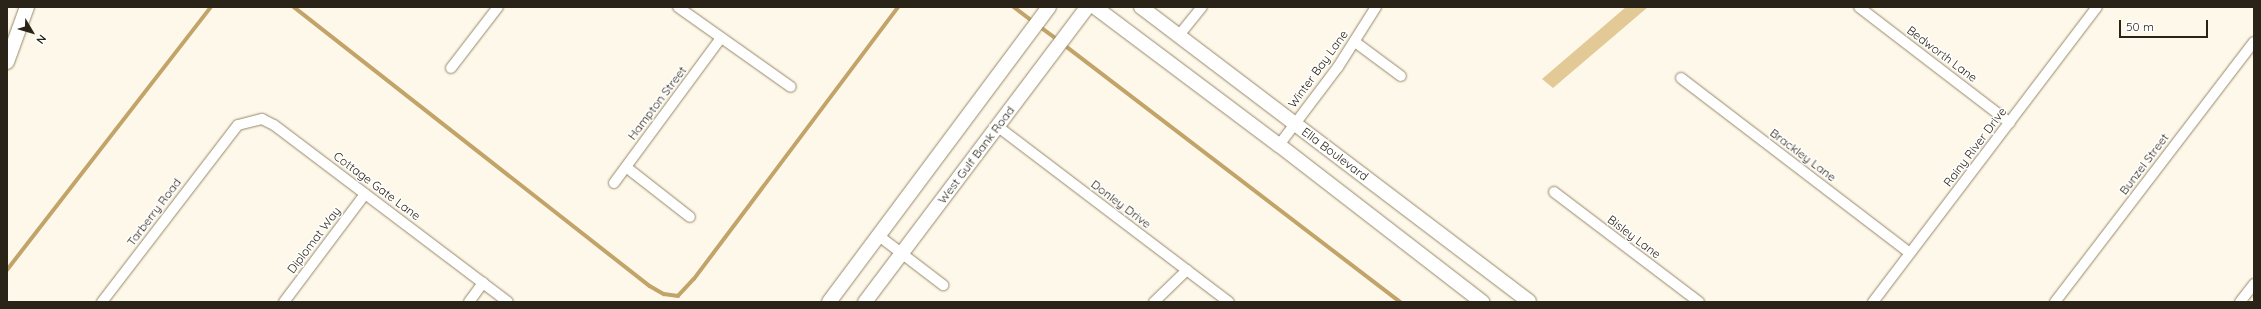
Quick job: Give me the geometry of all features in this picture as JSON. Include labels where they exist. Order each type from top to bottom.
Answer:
[{"type":"main road","points":[[7,62],[27,7]]},
{"type":"main road","points":[[829,302],[1048,7]]},
{"type":"main road","name":"West Gulf Bank Road","points":[[865,302],[1087,7]]},
{"type":"main road","points":[[1095,7],[1279,144],[1482,302]]},
{"type":"main road","name":"Ella Boulevard","points":[[1141,7],[1180,34],[1529,302]]},
{"type":"street","points":[[451,68],[498,7]]},
{"type":"street","points":[[678,7],[791,87]]},
{"type":"street","points":[[1180,34],[1202,7]]},
{"type":"street","name":"Winter Bay Lane","points":[[1279,144],[1355,42],[1376,7]]},
{"type":"street","name":"Bedworth Lane","points":[[1858,7],[2010,123]]},
{"type":"street","name":"Rainy River Drive","points":[[1873,302],[2097,7]]},
{"type":"street","name":"Hampton Street","points":[[614,183],[721,38]]},
{"type":"street","points":[[1355,42],[1401,76]]},
{"type":"street","name":"Bunzel Street","points":[[2055,302],[2254,42]]},
{"type":"street","name":"Brackley Lane","points":[[1681,78],[1910,253]]},
{"type":"street","name":"Cottage Gate Lane","points":[[228,137],[238,125],[262,119],[274,125],[508,302]]},
{"type":"street","name":"Donley Drive","points":[[998,126],[1229,302]]},
{"type":"street","name":"Tarberry Road","points":[[102,302],[228,137]]},
{"type":"street","points":[[626,167],[690,217]]},
{"type":"street","name":"Bisley Lane","points":[[1554,192],[1698,302]]},
{"type":"street","name":"Diplomat Way","points":[[284,302],[365,194]]},
{"type":"street","points":[[879,236],[943,286]]},
{"type":"street","points":[[1154,302],[1187,270]]},
{"type":"street","points":[[469,302],[483,283]]},
{"type":"street","points":[[2240,302],[2254,284]]},
{"type":"shaded area","points":[[1626,7],[1648,7],[1553,88],[1542,79]]},
{"type":"waterway","points":[[7,270],[211,7]]},
{"type":"waterway","points":[[294,7],[650,286],[664,294],[678,296],[694,279],[898,7]]},
{"type":"waterway","points":[[1014,7],[1034,22]]},
{"type":"waterway","points":[[1039,26],[1058,40]]},
{"type":"waterway","points":[[1063,44],[1401,302]]}]
